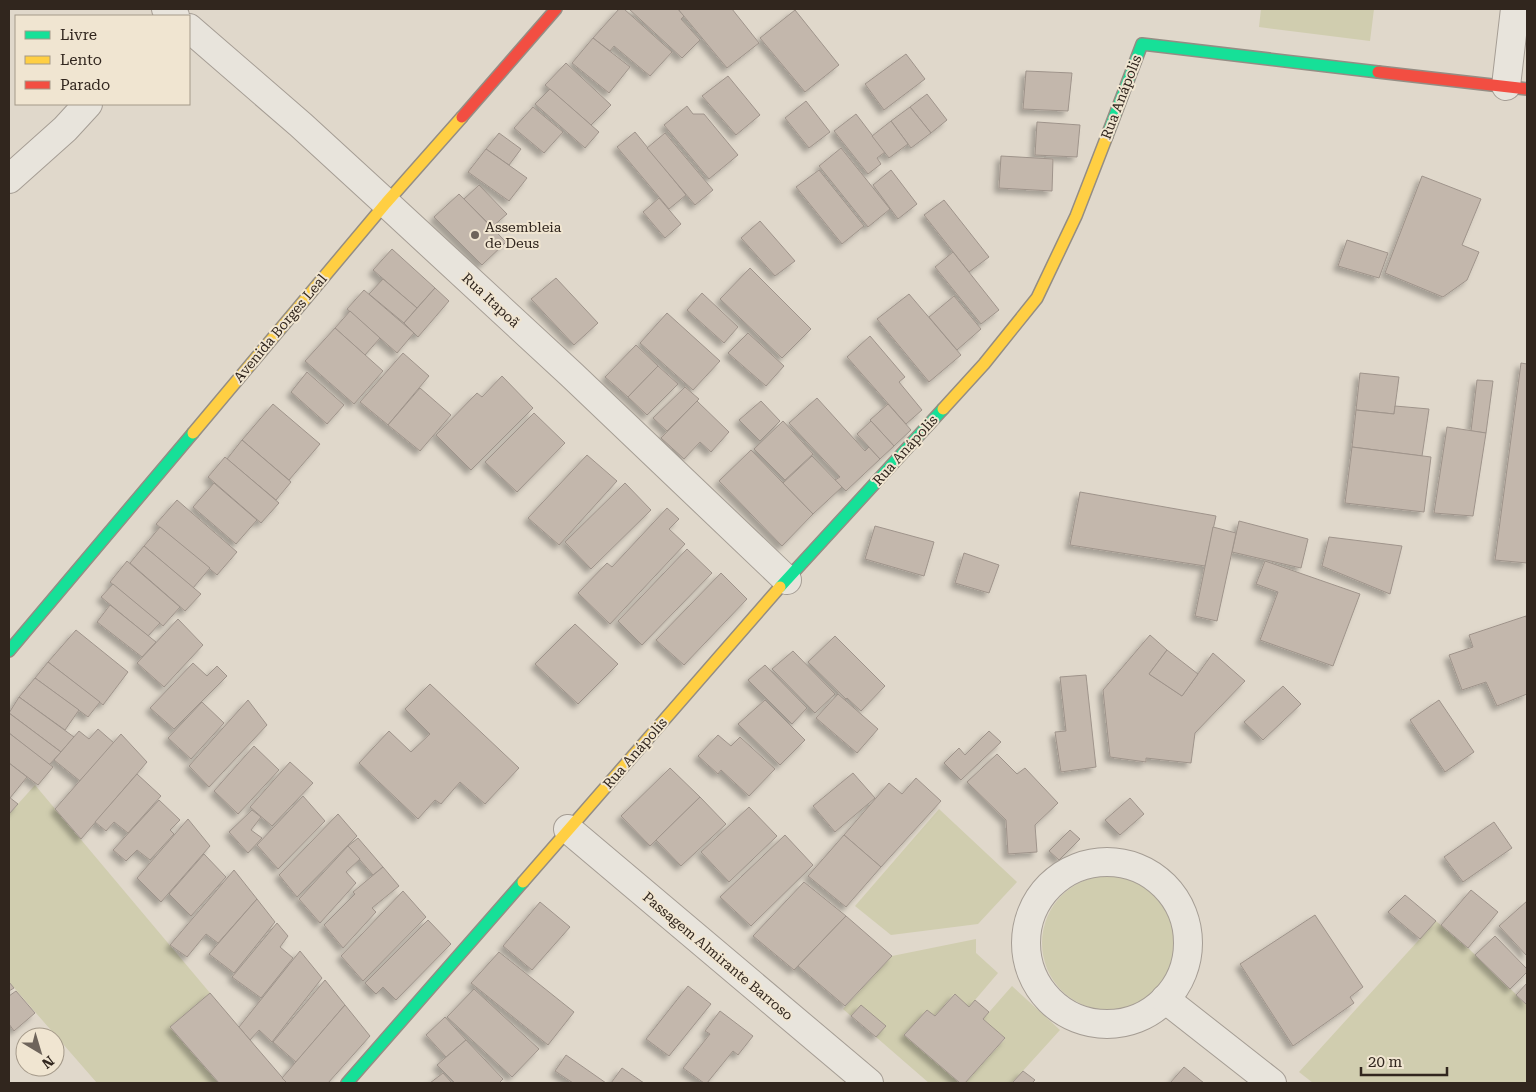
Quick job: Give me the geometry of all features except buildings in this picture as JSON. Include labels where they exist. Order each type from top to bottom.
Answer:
[{"type":"street","name":"Avenida Borges Leal","points":[[9,651],[386,203],[556,9]]},
{"type":"street","points":[[1515,9],[1517,88]]},
{"type":"street","name":"Rua Itapoã","points":[[190,29],[301,125],[572,375],[786,580]]},
{"type":"street","name":"Rua Anápolis","points":[[347,1083],[786,580],[984,364],[1037,298],[1076,216],[1142,44],[1517,88]]},
{"type":"street","points":[[9,179],[65,129],[87,105]]},
{"type":"street","name":"Passagem Almirante Barroso","points":[[568,829],[869,1083]]},
{"type":"street","points":[[1097,862],[1120,863],[1143,870],[1158,879],[1178,904],[1187,928],[1188,954],[1180,978],[1165,999],[1146,1014],[1124,1022],[1100,1024],[1077,1018],[1057,1007],[1040,990],[1030,968],[1026,945],[1029,922],[1038,900],[1054,882],[1074,869],[1097,862]]},
{"type":"street","points":[[1165,999],[1272,1083]]},
{"type":"shaded area","points":[[1261,9],[1374,9],[1370,41],[1259,27]]},
{"type":"shaded area","points":[[35,785],[210,993],[170,1027],[219,1083],[97,1083],[65,1046],[65,1027],[48,1027],[9,982],[9,814]]},
{"type":"shaded area","points":[[939,809],[1017,882],[978,924],[891,935],[855,906]]},
{"type":"shaded area","points":[[1109,876],[1135,881],[1146,887],[1156,896],[1165,906],[1171,917],[1176,943],[1171,969],[1165,980],[1156,990],[1146,999],[1135,1005],[1109,1010],[1083,1005],[1072,999],[1062,990],[1053,980],[1047,969],[1042,943],[1047,917],[1053,906],[1062,896],[1072,887],[1083,881]]},
{"type":"shaded area","points":[[1436,921],[1468,948],[1527,1005],[1527,1083],[1313,1083],[1299,1072]]},
{"type":"shaded area","points":[[976,939],[976,953],[998,973],[969,1007],[954,994],[935,1016],[927,1010],[905,1035],[960,1083],[929,1083],[876,1037],[885,1026],[861,1005],[851,1016],[843,1009],[892,956]]},
{"type":"shaded area","points":[[1012,986],[1060,1030],[1012,1083],[965,1083],[1005,1039],[983,1019]]},
{"type":"traffic: fast","points":[[1107,136],[1142,44],[1378,72]]},
{"type":"traffic: fast","points":[[780,587],[943,409]]},
{"type":"traffic: fast","points":[[9,651],[193,433]]},
{"type":"traffic: fast","points":[[347,1083],[523,882]]},
{"type":"traffic: slow","points":[[193,433],[386,203],[462,117]]},
{"type":"traffic: slow","points":[[943,409],[984,364],[1037,298],[1076,216],[1107,136]]},
{"type":"traffic: slow","points":[[523,882],[780,587]]},
{"type":"traffic: jam","points":[[462,117],[556,9]]},
{"type":"traffic: jam","points":[[1378,72],[1527,89]]},
{"type":"place","name":"Assembleia de Deus","points":[[475,235]]}]
